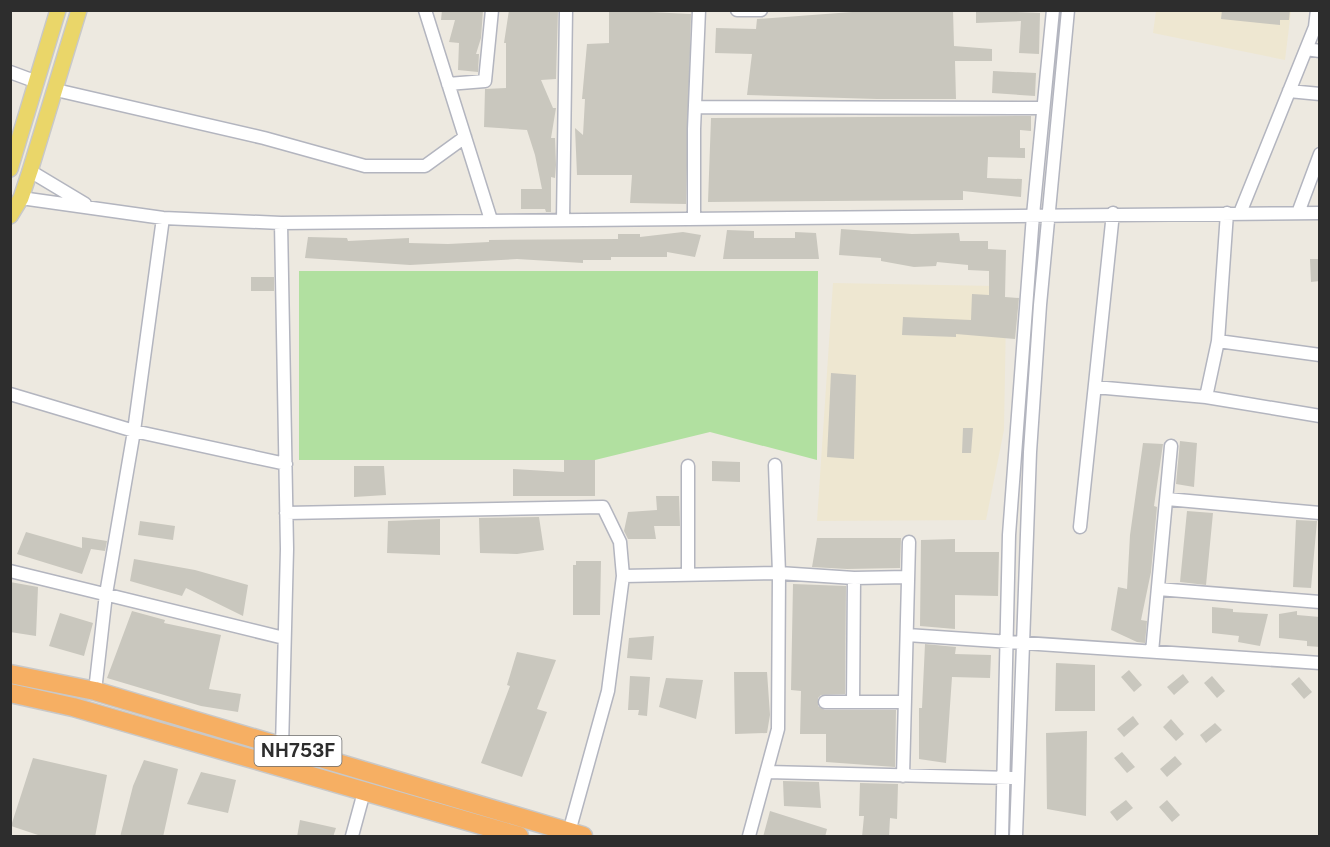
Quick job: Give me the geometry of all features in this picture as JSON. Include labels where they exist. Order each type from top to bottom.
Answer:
[{"type":"highway","name":"NH753F","points":[[10,674],[95,691],[576,834]]},
{"type":"highway","name":"NH753F","points":[[10,693],[74,707],[519,837]]},
{"type":"main road","points":[[10,168],[58,10]]},
{"type":"main road","points":[[10,216],[21,198],[79,10]]},
{"type":"street","points":[[425,10],[491,220]]},
{"type":"street","points":[[448,84],[485,81],[492,10]]},
{"type":"street","points":[[563,220],[566,10]]},
{"type":"street","points":[[694,219],[699,10]]},
{"type":"street","points":[[737,10],[761,10]]},
{"type":"street","points":[[1002,837],[1009,535],[1033,215],[1053,10]]},
{"type":"street","points":[[1016,837],[1021,643],[1030,452],[1048,215],[1068,10]]},
{"type":"street","points":[[1206,397],[1218,341],[1234,213],[1289,92],[1315,27],[1317,10]]},
{"type":"street","points":[[1306,49],[1320,51]]},
{"type":"street","points":[[10,72],[37,82]]},
{"type":"street","points":[[56,90],[264,138],[365,166],[425,166],[465,137]]},
{"type":"street","points":[[1289,92],[1320,94]]},
{"type":"street","points":[[695,107],[1043,108]]},
{"type":"street","points":[[1298,213],[1320,154]]},
{"type":"street","points":[[30,171],[89,206]]},
{"type":"street","points":[[21,198],[163,218],[281,223],[1113,213],[1320,213]]},
{"type":"street","points":[[1080,527],[1113,213]]},
{"type":"street","points":[[95,691],[106,594],[134,431],[163,218]]},
{"type":"street","points":[[281,223],[286,464],[282,747]]},
{"type":"street","points":[[1218,341],[1320,355]]},
{"type":"street","points":[[1095,387],[1206,397],[1320,416]]},
{"type":"street","points":[[10,394],[134,431],[286,464]]},
{"type":"street","points":[[1152,652],[1171,446]]},
{"type":"street","points":[[749,837],[778,729],[779,573],[775,465]]},
{"type":"street","points":[[688,466],[688,574]]},
{"type":"street","points":[[1167,500],[1320,513]]},
{"type":"street","points":[[286,513],[603,507],[620,542],[623,576],[608,691],[576,834]]},
{"type":"street","points":[[903,776],[909,542]]},
{"type":"street","points":[[10,571],[284,638]]},
{"type":"street","points":[[623,576],[779,573],[854,578],[908,577]]},
{"type":"street","points":[[853,702],[854,578]]},
{"type":"street","points":[[1158,589],[1320,602]]},
{"type":"street","points":[[907,635],[1320,663]]},
{"type":"street","points":[[825,702],[905,702]]},
{"type":"street","points":[[767,772],[1017,779]]},
{"type":"street","points":[[352,837],[364,792]]},
{"type":"shaded area","points":[[1156,11],[1291,11],[1285,60],[1153,33]]},
{"type":"shaded area","points":[[833,283],[997,286],[1006,316],[1004,430],[986,520],[817,521]]},
{"type":"green space","points":[[299,271],[818,271],[817,460],[710,432],[595,460],[299,460]]},
{"type":"building","points":[[442,10],[483,10],[481,38],[476,54],[479,54],[478,72],[458,70],[459,43],[449,42],[455,20],[441,20]]},
{"type":"building","points":[[509,10],[558,10],[556,79],[541,80],[553,108],[556,108],[551,138],[555,138],[556,165],[555,178],[551,177],[551,212],[546,212],[545,209],[521,209],[521,189],[542,189],[527,130],[484,127],[485,89],[506,88],[506,43],[504,43]]},
{"type":"building","points":[[609,10],[691,14],[686,204],[630,203],[632,175],[577,175],[575,128],[583,135],[585,99],[582,99],[587,44],[609,43]]},
{"type":"building","points":[[879,10],[953,10],[954,46],[992,49],[992,61],[955,61],[956,99],[877,99],[747,95],[752,54],[715,53],[716,28],[756,29],[757,19]]},
{"type":"building","points":[[976,10],[1040,13],[1039,54],[1019,53],[1021,21],[976,23]]},
{"type":"building","points":[[1222,10],[1290,10],[1289,20],[1280,20],[1280,25],[1221,19]]},
{"type":"building","points":[[993,71],[1036,73],[1035,96],[992,93]]},
{"type":"building","points":[[1031,116],[1031,131],[1020,130],[1020,148],[1025,148],[1025,158],[988,157],[987,178],[1022,179],[1021,197],[963,191],[963,200],[708,202],[711,118]]},
{"type":"building","points":[[841,229],[912,234],[959,233],[960,241],[988,241],[988,249],[1006,250],[1005,297],[1019,298],[1015,339],[956,334],[956,337],[902,335],[903,317],[971,320],[972,294],[989,295],[989,271],[968,270],[968,265],[937,262],[936,266],[914,267],[881,261],[881,258],[839,255]]},
{"type":"building","points":[[727,230],[754,231],[754,238],[795,238],[795,232],[816,233],[819,259],[723,259]]},
{"type":"building","points":[[683,232],[701,235],[695,257],[667,252],[667,257],[611,257],[611,260],[583,260],[583,263],[517,259],[410,265],[305,258],[308,237],[347,238],[348,241],[409,238],[409,243],[448,244],[489,242],[489,240],[618,239],[618,234],[640,234],[640,237]]},
{"type":"building","points":[[1310,259],[1320,259],[1320,281],[1311,282]]},
{"type":"building","points":[[251,277],[274,277],[274,291],[251,291]]},
{"type":"building","points":[[831,373],[856,375],[854,459],[827,457]]},
{"type":"building","points":[[963,428],[973,428],[971,453],[962,453]]},
{"type":"building","points":[[1180,441],[1197,443],[1194,487],[1176,484]]},
{"type":"building","points":[[1143,443],[1163,444],[1154,506],[1157,507],[1151,572],[1141,620],[1147,621],[1145,643],[1137,642],[1111,630],[1118,587],[1127,589],[1130,535]]},
{"type":"building","points":[[564,460],[595,460],[595,496],[513,496],[513,469],[564,472]]},
{"type":"building","points":[[712,461],[740,462],[740,482],[712,481]]},
{"type":"building","points":[[354,466],[384,466],[386,495],[354,497]]},
{"type":"building","points":[[656,496],[679,496],[680,526],[654,526],[656,539],[628,539],[624,531],[628,512],[657,510]]},
{"type":"building","points":[[1187,511],[1213,513],[1206,585],[1180,582]]},
{"type":"building","points":[[539,517],[544,550],[517,554],[480,553],[479,518]]},
{"type":"building","points":[[440,519],[440,555],[387,553],[388,521]]},
{"type":"building","points":[[1296,520],[1317,521],[1311,588],[1293,587]]},
{"type":"building","points":[[140,521],[175,526],[173,540],[138,535]]},
{"type":"building","points":[[26,532],[82,548],[82,537],[107,541],[105,551],[91,549],[82,574],[17,554]]},
{"type":"building","points":[[817,538],[901,538],[900,568],[812,567]]},
{"type":"building","points":[[955,539],[955,552],[999,552],[998,596],[955,595],[955,629],[920,626],[921,540]]},
{"type":"building","points":[[134,559],[195,570],[248,585],[243,616],[186,588],[182,596],[130,581]]},
{"type":"building","points":[[576,561],[601,561],[600,615],[573,615],[573,565],[576,565]]},
{"type":"building","points":[[10,582],[38,587],[36,636],[10,632]]},
{"type":"building","points":[[793,584],[846,586],[845,694],[821,695],[818,698],[818,706],[825,710],[896,710],[895,767],[826,762],[826,734],[800,734],[801,691],[791,690]]},
{"type":"building","points":[[1212,607],[1233,609],[1233,612],[1268,614],[1260,646],[1238,642],[1239,636],[1212,633]]},
{"type":"building","points":[[132,611],[165,620],[164,623],[221,635],[209,689],[241,694],[238,712],[201,706],[107,678]]},
{"type":"building","points":[[1297,611],[1297,615],[1320,617],[1320,647],[1307,646],[1307,641],[1279,638],[1279,614]]},
{"type":"building","points":[[60,613],[93,623],[84,656],[49,646]]},
{"type":"building","points":[[654,636],[652,660],[627,658],[629,638]]},
{"type":"building","points":[[925,644],[956,647],[955,654],[991,655],[990,678],[952,677],[946,763],[919,759],[919,708],[922,708]]},
{"type":"building","points":[[517,652],[556,660],[537,709],[547,712],[522,777],[481,763],[510,686],[507,685]]},
{"type":"building","points":[[1056,663],[1095,665],[1095,711],[1055,711]]},
{"type":"building","points":[[1129,670],[1142,685],[1134,692],[1121,677]]},
{"type":"building","points":[[734,672],[767,672],[770,715],[767,733],[735,734]]},
{"type":"building","points":[[1183,674],[1189,682],[1174,695],[1167,687]]},
{"type":"building","points":[[630,676],[650,677],[647,716],[638,715],[639,710],[628,710]]},
{"type":"building","points":[[1212,676],[1225,691],[1217,698],[1204,683]]},
{"type":"building","points":[[1299,677],[1312,692],[1304,699],[1291,684]]},
{"type":"building","points":[[666,678],[703,680],[696,719],[659,707]]},
{"type":"building","points":[[1133,716],[1139,724],[1124,737],[1117,729]]},
{"type":"building","points":[[1171,719],[1184,734],[1176,741],[1163,727]]},
{"type":"building","points":[[1215,723],[1222,730],[1206,743],[1200,735]]},
{"type":"building","points":[[1087,731],[1086,816],[1047,809],[1046,733]]},
{"type":"building","points":[[1122,752],[1135,767],[1127,773],[1114,758]]},
{"type":"building","points":[[1175,756],[1182,764],[1167,777],[1160,769]]},
{"type":"building","points":[[33,758],[107,775],[95,837],[44,837],[11,826]]},
{"type":"building","points":[[144,760],[178,769],[163,837],[120,837],[133,786]]},
{"type":"building","points":[[201,772],[236,780],[228,813],[187,804]]},
{"type":"building","points":[[783,781],[819,782],[821,808],[784,806]]},
{"type":"building","points":[[860,783],[898,784],[897,819],[890,818],[889,837],[862,837],[864,816],[859,816]]},
{"type":"building","points":[[1126,800],[1133,808],[1117,821],[1110,812]]},
{"type":"building","points":[[1167,800],[1180,815],[1172,822],[1159,807]]},
{"type":"building","points":[[770,811],[827,829],[825,837],[763,837]]},
{"type":"building","points":[[300,820],[336,828],[333,837],[297,837]]}]
